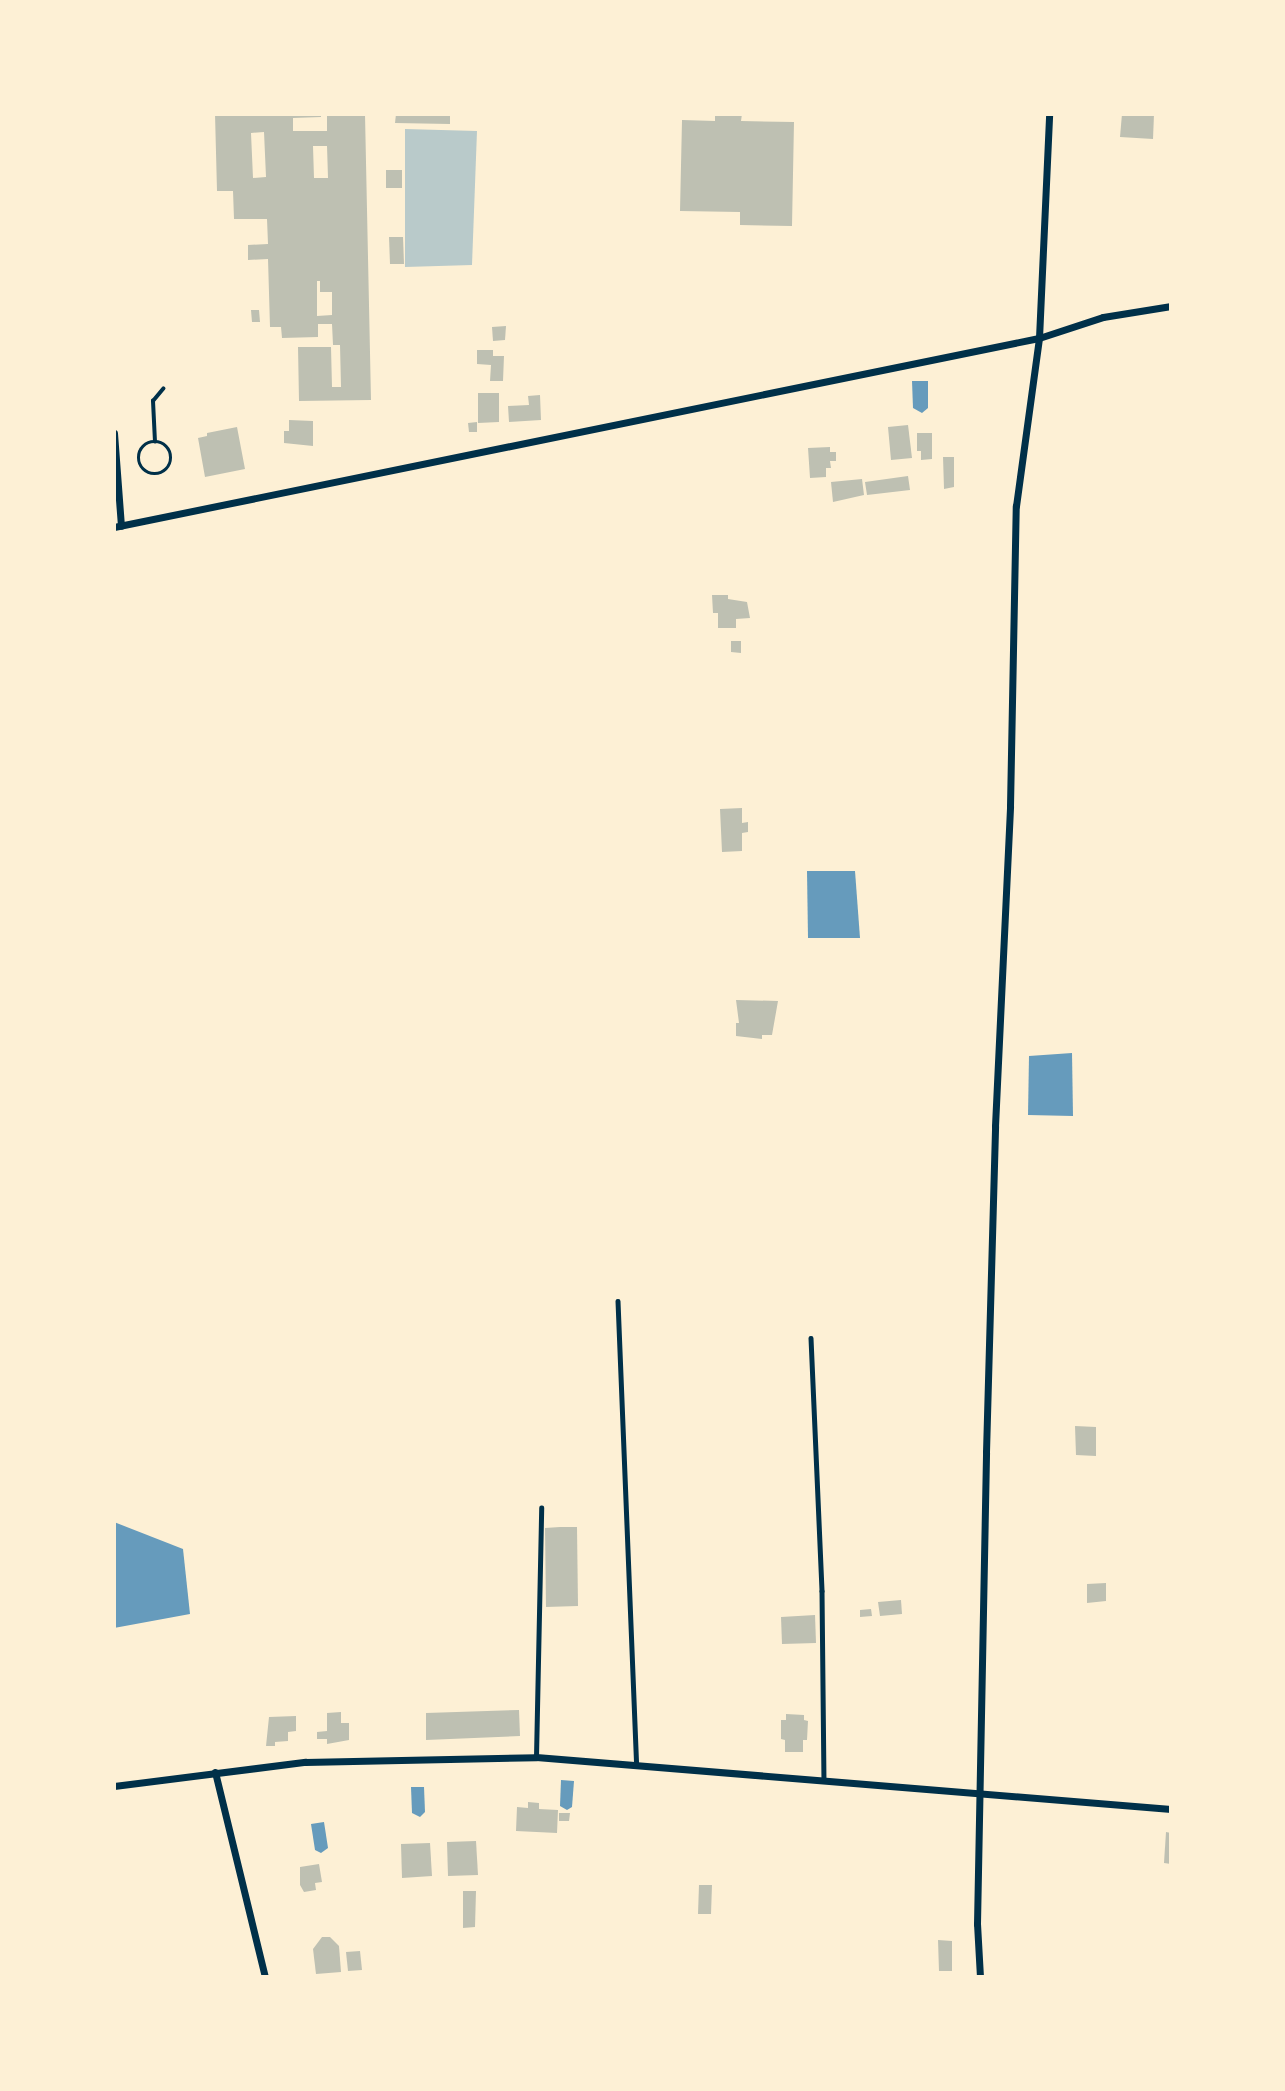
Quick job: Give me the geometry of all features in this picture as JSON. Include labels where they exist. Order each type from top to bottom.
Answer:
[{"type":"street","points":[[981,1977],[977,1924],[979,1795],[995,1126],[1010,806],[1016,506],[1023,434],[1039,338],[1049,114]]},
{"type":"street","points":[[114,433],[117,526],[1039,338],[1103,317],[1171,306]]},
{"type":"street","points":[[114,1786],[305,1762],[536,1757],[1171,1809]]},
{"type":"street","points":[[215,1772],[265,1977]]},
{"type":"lane","points":[[618,1301],[637,1764]]},
{"type":"lane","points":[[811,1338],[822,1591],[824,1781]]},
{"type":"lane","points":[[536,1757],[541,1508]]},
{"type":"path","points":[[155,442],[153,401],[163,389]]},
{"type":"path","points":[[155,442],[169,450],[170,462],[163,471],[152,473],[142,467],[139,456],[144,446],[155,442]]},
{"type":"shaded area","points":[[405,129],[477,131],[472,265],[405,267]]},
{"type":"water","points":[[912,381],[928,381],[928,408],[922,413],[913,408]]},
{"type":"water","points":[[807,871],[855,871],[860,938],[808,938]]},
{"type":"water","points":[[1072,1053],[1073,1116],[1028,1115],[1029,1056]]},
{"type":"water","points":[[114,1522],[183,1549],[190,1614],[114,1628]]},
{"type":"water","points":[[561,1780],[574,1781],[572,1807],[567,1810],[560,1806]]},
{"type":"water","points":[[411,1787],[424,1787],[425,1812],[420,1817],[412,1813]]},
{"type":"water","points":[[324,1822],[328,1848],[321,1853],[315,1850],[311,1824]]},
{"type":"building","points":[[215,114],[321,114],[321,117],[293,118],[293,131],[327,131],[327,114],[365,114],[371,400],[299,401],[298,347],[331,347],[332,387],[341,387],[340,345],[333,345],[332,324],[318,324],[318,337],[282,338],[281,327],[270,327],[268,259],[248,260],[248,245],[268,244],[267,219],[234,219],[233,191],[217,191]],"holes":[[[264,132],[266,177],[253,178],[251,133]],[[313,146],[327,146],[328,178],[314,178]],[[317,281],[320,281],[320,292],[332,292],[332,315],[317,316]]]},
{"type":"building","points":[[396,114],[450,114],[450,124],[395,123]]},
{"type":"building","points":[[715,114],[742,114],[741,121],[794,122],[792,226],[740,225],[740,212],[680,211],[682,120],[715,121]]},
{"type":"building","points":[[1122,114],[1154,114],[1153,139],[1120,137]]},
{"type":"building","points":[[386,170],[402,170],[402,188],[386,188]]},
{"type":"building","points":[[389,237],[403,237],[404,264],[390,264]]},
{"type":"building","points":[[251,310],[259,310],[260,322],[252,322]]},
{"type":"building","points":[[506,326],[505,340],[493,341],[492,327]]},
{"type":"building","points":[[477,350],[493,350],[493,356],[504,356],[503,381],[490,381],[491,365],[477,364]]},
{"type":"building","points":[[478,393],[499,393],[499,422],[478,423]]},
{"type":"building","points":[[540,395],[541,420],[509,422],[508,406],[529,405],[528,396]]},
{"type":"building","points":[[289,420],[313,421],[313,446],[284,443],[284,431],[289,431]]},
{"type":"building","points":[[477,422],[477,432],[469,432],[468,423]]},
{"type":"building","points":[[908,425],[912,458],[891,460],[888,427]]},
{"type":"building","points":[[237,427],[245,469],[205,477],[198,438],[207,436],[207,433]]},
{"type":"building","points":[[917,433],[932,433],[932,459],[921,460],[921,451],[917,451]]},
{"type":"building","points":[[830,447],[830,452],[836,452],[836,461],[830,461],[831,468],[826,468],[826,477],[810,478],[808,448]]},
{"type":"building","points":[[943,457],[954,457],[954,487],[944,489]]},
{"type":"building","points":[[908,476],[910,490],[867,495],[865,482]]},
{"type":"building","points":[[862,479],[864,495],[833,502],[831,482]]},
{"type":"building","points":[[712,595],[728,595],[728,599],[747,602],[750,618],[736,619],[736,628],[718,628],[718,613],[713,613]]},
{"type":"building","points":[[731,641],[741,641],[741,653],[731,652]]},
{"type":"building","points":[[742,808],[742,823],[748,822],[748,832],[742,833],[742,851],[722,852],[720,809]]},
{"type":"building","points":[[736,1000],[778,1001],[772,1035],[762,1035],[762,1039],[736,1036],[736,1023],[739,1023]]},
{"type":"building","points":[[1075,1426],[1096,1427],[1096,1456],[1076,1455]]},
{"type":"building","points":[[577,1527],[578,1606],[546,1607],[545,1528]]},
{"type":"building","points":[[1106,1583],[1106,1601],[1087,1603],[1087,1584]]},
{"type":"building","points":[[901,1600],[902,1614],[880,1616],[878,1602]]},
{"type":"building","points":[[871,1609],[872,1616],[860,1617],[860,1610]]},
{"type":"building","points":[[815,1615],[816,1643],[782,1644],[781,1617]]},
{"type":"building","points":[[519,1710],[520,1736],[426,1740],[426,1713]]},
{"type":"building","points":[[341,1712],[341,1723],[349,1723],[349,1740],[327,1744],[327,1739],[317,1739],[317,1732],[327,1731],[327,1713]]},
{"type":"building","points":[[786,1714],[804,1715],[804,1720],[808,1721],[803,1752],[785,1752],[785,1740],[781,1739],[781,1720],[786,1720]]},
{"type":"building","points":[[296,1716],[296,1731],[288,1732],[288,1741],[266,1746],[269,1717]]},
{"type":"building","points":[[528,1802],[539,1803],[539,1809],[558,1810],[557,1833],[516,1831],[517,1807],[528,1808]]},
{"type":"building","points":[[559,1813],[570,1813],[569,1821],[559,1821]]},
{"type":"building","points":[[1166,1832],[1171,1833],[1171,1864],[1164,1863]]},
{"type":"building","points":[[476,1841],[478,1875],[448,1876],[447,1842]]},
{"type":"building","points":[[430,1843],[432,1876],[402,1878],[401,1844]]},
{"type":"building","points":[[319,1864],[322,1882],[315,1883],[316,1890],[304,1892],[300,1885],[300,1867]]},
{"type":"building","points":[[699,1885],[712,1885],[711,1914],[698,1914]]},
{"type":"building","points":[[463,1891],[476,1891],[475,1927],[463,1928]]},
{"type":"building","points":[[322,1937],[330,1937],[339,1946],[341,1972],[316,1974],[313,1949]]},
{"type":"building","points":[[938,1940],[952,1941],[952,1971],[939,1971]]},
{"type":"building","points":[[360,1951],[362,1970],[348,1971],[346,1952]]}]
